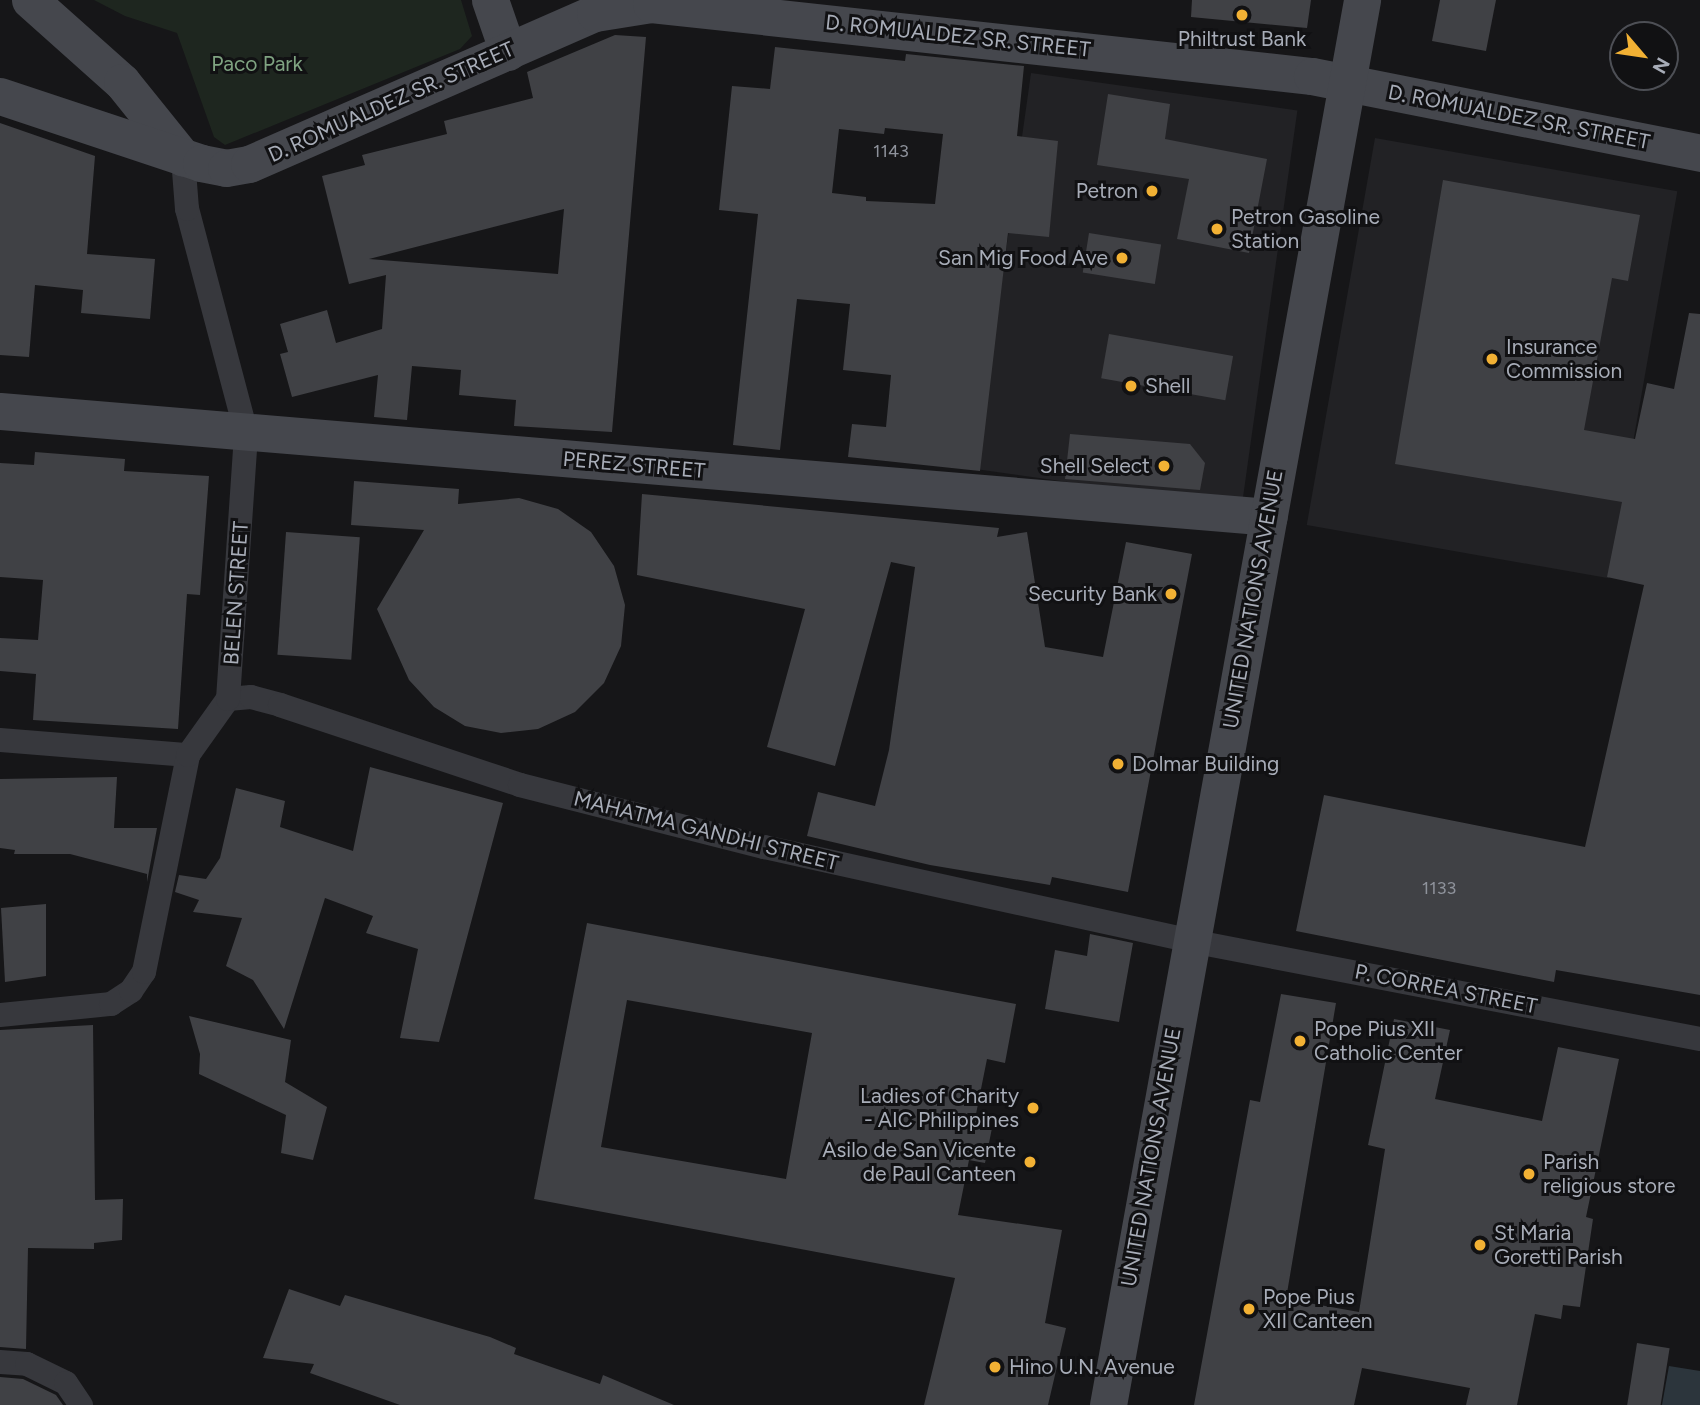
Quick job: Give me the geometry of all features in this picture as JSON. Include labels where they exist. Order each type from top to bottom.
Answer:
[{"type":"main road","points":[[30,0],[122,82],[183,158]]},
{"type":"main road","points":[[490,0],[508,51]]},
{"type":"main road","name":"UNITED NATIONS AVENUE","points":[[1108,1405],[1362,0]]},
{"type":"main road","name":"D. ROMUALDEZ SR. STREET","points":[[0,96],[183,158],[226,167],[249,164],[595,13],[651,4],[1346,82],[1700,153]]},
{"type":"main road","name":"PEREZ STREET","points":[[0,411],[1269,517]]},
{"type":"street","name":"BELEN STREET","points":[[183,158],[187,209],[246,432],[228,699]]},
{"type":"street","name":"MAHATMA GANDHI STREET","points":[[228,699],[251,697],[280,705],[520,785],[764,847],[1191,941]]},
{"type":"street","points":[[0,1015],[111,1004],[131,991],[144,972],[188,755],[228,699]]},
{"type":"street","points":[[0,740],[188,755]]},
{"type":"street","name":"P. CORREA STREET","points":[[1191,941],[1700,1039]]},
{"type":"street","points":[[0,1362],[27,1364],[66,1383],[82,1405]]},
{"type":"shaded area","points":[[1031,73],[1297,110],[1242,507],[975,469]]},
{"type":"shaded area","name":"Insurance Commission","points":[[1375,138],[1677,191],[1609,578],[1307,525]]},
{"type":"shaded area","points":[[1669,1366],[1700,1371],[1700,1405],[1662,1405]]},
{"type":"green space","name":"Paco Park","points":[[94,0],[461,0],[472,36],[460,49],[225,145],[214,137],[177,33],[125,16]]},
{"type":"building","name":"Philtrust Bank","points":[[1192,0],[1311,0],[1307,28],[1191,17]]},
{"type":"building","points":[[1440,0],[1496,0],[1486,51],[1432,41]]},
{"type":"building","points":[[615,35],[646,37],[612,432],[514,426],[516,400],[459,395],[461,370],[412,366],[407,420],[374,417],[378,375],[292,397],[280,354],[288,352],[280,324],[327,310],[336,343],[382,329],[386,275],[349,284],[322,176],[365,165],[362,155],[447,134],[444,121],[533,98],[527,72]],"holes":[[[564,209],[558,274],[369,259]]]},
{"type":"building","points":[[775,47],[905,61],[906,54],[1024,66],[1017,136],[1058,141],[1049,237],[1008,233],[980,471],[848,457],[852,424],[886,427],[891,375],[843,370],[850,304],[797,299],[780,450],[733,445],[758,214],[719,210],[732,86],[770,89]],"holes":[[[885,128],[943,134],[935,204],[866,201],[866,197],[832,193],[839,129],[884,134]]]},
{"type":"building","points":[[1108,94],[1170,104],[1165,139],[1267,159],[1249,253],[1177,239],[1189,179],[1097,165]]},
{"type":"building","points":[[0,123],[95,156],[87,254],[155,259],[150,319],[81,313],[83,290],[35,285],[29,357],[0,355]]},
{"type":"building","points":[[1443,180],[1640,215],[1628,281],[1612,278],[1584,430],[1635,439],[1647,383],[1674,389],[1689,313],[1700,314],[1700,995],[1556,970],[1554,982],[1296,931],[1324,795],[1585,847],[1644,585],[1607,577],[1622,502],[1395,464]]},
{"type":"building","name":"San Mig Food Ave","points":[[1089,233],[1161,244],[1155,284],[1083,273]]},
{"type":"building","points":[[1109,334],[1233,356],[1225,400],[1101,378]]},
{"type":"building","points":[[1070,434],[1190,444],[1205,463],[1200,490],[1065,479]]},
{"type":"building","points":[[35,452],[125,459],[124,471],[209,476],[200,595],[187,594],[178,729],[33,720],[36,674],[0,671],[0,638],[38,640],[43,580],[0,577],[0,463],[34,465]]},
{"type":"building","points":[[354,481],[459,489],[458,504],[519,498],[558,509],[591,532],[614,566],[625,605],[621,646],[604,683],[575,712],[538,729],[501,733],[465,726],[434,707],[409,680],[377,609],[424,530],[351,525]]},
{"type":"building","points":[[642,494],[999,528],[997,537],[1027,532],[1045,647],[1103,657],[1126,542],[1192,554],[1128,892],[1052,877],[1050,885],[930,865],[807,836],[818,792],[875,806],[889,750],[915,567],[891,562],[835,766],[767,747],[805,609],[637,575]]},
{"type":"building","points":[[286,532],[360,537],[351,660],[277,655]]},
{"type":"building","points":[[370,767],[503,803],[439,1042],[400,1038],[418,949],[366,933],[373,916],[325,898],[284,1029],[253,980],[226,966],[242,918],[193,912],[199,900],[175,892],[179,875],[206,879],[220,858],[236,788],[285,801],[280,827],[353,851]]},
{"type":"building","points":[[117,777],[114,828],[157,828],[147,882],[147,874],[70,854],[14,854],[15,850],[0,848],[0,779]]},
{"type":"building","points":[[46,904],[46,976],[5,982],[1,908]]},
{"type":"building","points":[[587,923],[1016,1004],[1005,1063],[987,1059],[975,1119],[993,1123],[985,1163],[969,1160],[958,1215],[1062,1230],[1045,1323],[1066,1328],[1048,1405],[924,1405],[955,1278],[534,1199]],"holes":[[[627,1000],[812,1033],[786,1179],[601,1147]]]},
{"type":"building","points":[[1090,934],[1133,943],[1119,1022],[1045,1009],[1055,950],[1087,956]]},
{"type":"building","points":[[1281,994],[1336,1003],[1286,1299],[1359,1312],[1385,1149],[1368,1145],[1394,1019],[1450,1030],[1435,1099],[1542,1121],[1558,1047],[1619,1059],[1586,1217],[1593,1219],[1580,1307],[1563,1305],[1561,1319],[1535,1314],[1517,1405],[1466,1405],[1470,1388],[1362,1368],[1354,1405],[1194,1405],[1250,1100],[1260,1102]]},
{"type":"building","points":[[189,1016],[291,1040],[285,1082],[327,1107],[313,1160],[281,1153],[286,1115],[199,1074],[200,1054]]},
{"type":"building","points":[[93,1025],[95,1200],[123,1199],[122,1240],[94,1243],[94,1249],[28,1248],[26,1349],[0,1347],[0,1030]]},
{"type":"building","points":[[289,1289],[340,1306],[345,1295],[490,1337],[516,1348],[514,1354],[600,1384],[603,1375],[674,1405],[400,1405],[310,1373],[314,1364],[263,1358]]},
{"type":"building","points":[[1637,1343],[1670,1348],[1661,1405],[1627,1405]]},
{"type":"building","points":[[0,1377],[23,1379],[56,1395],[63,1405],[0,1405]]},
{"type":"place","name":"Philtrust Bank","points":[[1242,15]]},
{"type":"place","name":"Petron","points":[[1152,191]]},
{"type":"place","name":"Petron Gasoline Station","points":[[1217,229]]},
{"type":"place","name":"San Mig Food Ave","points":[[1122,258]]},
{"type":"place","name":"Insurance Commission","points":[[1492,359]]},
{"type":"place","name":"Shell","points":[[1131,386]]},
{"type":"place","name":"Shell Select","points":[[1164,466]]},
{"type":"place","name":"Security Bank","points":[[1171,594]]},
{"type":"place","name":"Dolmar Building","points":[[1118,764]]},
{"type":"place","name":"Pope Pius XII Catholic Center","points":[[1300,1041]]},
{"type":"place","name":"Ladies of Charity - AIC Philippines","points":[[1033,1108]]},
{"type":"place","name":"Asilo de San Vicente de Paul Canteen","points":[[1030,1162]]},
{"type":"place","name":"Parish religious store","points":[[1529,1174]]},
{"type":"place","name":"St Maria Goretti Parish","points":[[1480,1245]]},
{"type":"place","name":"Pope Pius XII Canteen","points":[[1249,1309]]},
{"type":"place","name":"Hino U.N. Avenue","points":[[995,1367]]}]
